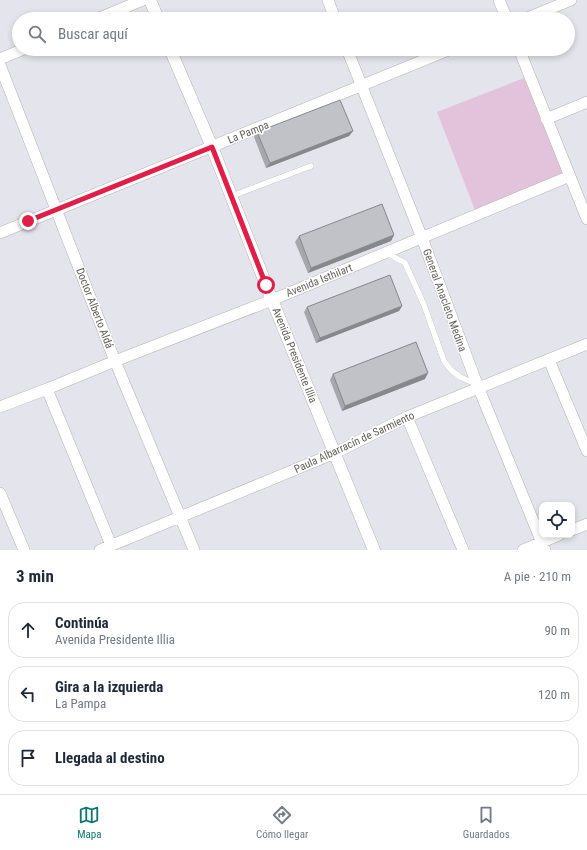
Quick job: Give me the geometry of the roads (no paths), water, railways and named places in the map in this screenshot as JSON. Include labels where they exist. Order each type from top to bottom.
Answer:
[{"type":"main road","points":[[150,0],[155,12]]},
{"type":"main road","name":"Avenida Presidente Illia","points":[[173,56],[212,147],[272,300],[374,550]]},
{"type":"street","points":[[114,12],[143,0]]},
{"type":"street","points":[[328,0],[332,12]]},
{"type":"street","points":[[499,0],[504,12]]},
{"type":"street","points":[[542,12],[571,0]]},
{"type":"street","points":[[0,59],[12,54]]},
{"type":"street","name":"General Anacleto Medina","points":[[350,56],[422,238],[478,386],[544,546]]},
{"type":"street","name":"La Pampa","points":[[0,233],[434,56]]},
{"type":"street","points":[[522,56],[587,219]]},
{"type":"street","name":"Doctor Alberto Aldá","points":[[0,65],[115,361],[194,550]]},
{"type":"street","points":[[546,119],[587,102]]},
{"type":"street","name":"Avenida Isthilart","points":[[0,407],[272,300],[570,176]]},
{"type":"street","name":"Paula Albarracín de Sarmiento","points":[[100,550],[335,453],[407,417],[478,386],[550,360],[587,344]]},
{"type":"street","points":[[550,360],[587,451]]},
{"type":"street","points":[[48,389],[111,546]]},
{"type":"street","points":[[407,417],[463,550]]},
{"type":"street","points":[[0,493],[24,550]]},
{"type":"street","points":[[575,529],[587,524]]},
{"type":"street","points":[[523,550],[544,546],[555,538]]},
{"type":"lane","points":[[231,196],[311,166]]},
{"type":"lane","points":[[386,253],[405,263],[424,305],[444,361],[451,370],[460,377],[478,386]]}]
